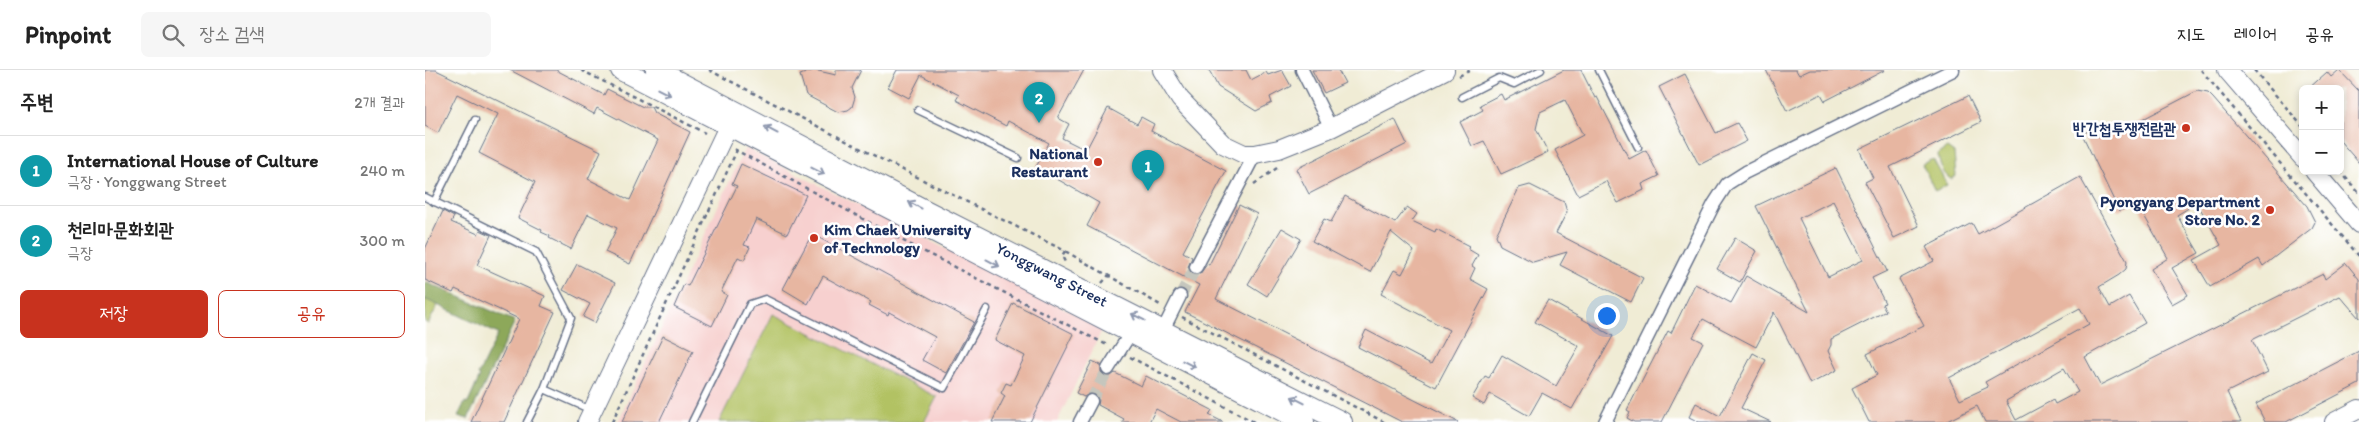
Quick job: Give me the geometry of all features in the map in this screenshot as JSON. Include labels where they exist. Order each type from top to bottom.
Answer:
[{"type":"main road","name":"Yonggwang Street","points":[[621,70],[1304,422]]},
{"type":"main road","name":"Yonggwang Street","points":[[657,70],[728,126],[925,210],[1341,422]]},
{"type":"street","points":[[1163,70],[1180,99],[1223,144],[1233,151],[1255,154],[1279,149],[1331,128],[1450,74]]},
{"type":"street","points":[[1302,70],[1331,128]]},
{"type":"street","points":[[1605,422],[1714,204],[1727,184],[1746,172],[1936,74],[1953,70]]},
{"type":"street","points":[[2227,70],[2299,153]]},
{"type":"street","points":[[589,416],[728,126]]},
{"type":"street","points":[[1197,267],[1255,154]]},
{"type":"street","points":[[2317,175],[2359,224]]},
{"type":"street","points":[[1163,330],[1180,296]]},
{"type":"street","points":[[1108,369],[1130,334]]},
{"type":"street","points":[[1080,422],[1091,401]]},
{"type":"street","points":[[2333,422],[2359,409]]},
{"type":"lane","points":[[1462,97],[1499,78],[1514,84],[1541,70]]},
{"type":"lane","points":[[1599,70],[1638,147]]},
{"type":"lane","points":[[918,110],[1018,158]]},
{"type":"lane","points":[[434,202],[475,120]]},
{"type":"lane","points":[[425,197],[537,252],[571,318],[544,389],[527,422]]},
{"type":"lane","points":[[692,422],[750,304],[765,299],[944,388],[987,309]]},
{"type":"lane","points":[[544,389],[589,416]]},
{"type":"path","points":[[581,70],[728,126],[737,150],[909,244],[1254,422]]},
{"type":"path","points":[[709,70],[877,158],[1065,251],[1171,311],[1383,422]]},
{"type":"path","points":[[1450,74],[1471,70]]},
{"type":"path","points":[[2201,70],[2359,256]]},
{"type":"path","points":[[2254,70],[2299,122]]},
{"type":"path","points":[[612,422],[737,150]]},
{"type":"path","points":[[1252,186],[1287,162]]},
{"type":"path","points":[[2343,175],[2359,193]]},
{"type":"path","points":[[1063,261],[1062,256],[1065,251]]},
{"type":"path","points":[[1102,283],[1109,275]]},
{"type":"path","points":[[1041,312],[1044,306]]},
{"type":"path","points":[[1075,329],[1077,324]]},
{"type":"shaded area","name":"Kim Chaek University of Technology","points":[[745,148],[1103,328],[1057,422],[618,422]]},
{"type":"green space","points":[[1947,148],[1954,153],[1956,176],[1951,179],[1942,168],[1938,154]]},
{"type":"green space","points":[[1933,159],[1947,185],[1935,191],[1922,164]]},
{"type":"green space","points":[[425,282],[515,321],[468,419],[458,416],[465,402],[468,403],[480,376],[478,375],[498,334],[425,299]]},
{"type":"green space","points":[[425,299],[438,305],[428,324],[425,322]]},
{"type":"green space","points":[[773,314],[937,397],[924,422],[719,422]]},
{"type":"building","points":[[425,70],[436,70],[601,151],[588,179],[630,200],[658,140],[597,108],[594,114],[510,70],[556,70],[604,95],[607,89],[643,107],[651,107],[654,113],[690,132],[630,264],[605,252],[617,228],[588,214],[571,249],[549,238],[550,236],[541,232],[542,230],[518,218],[535,182],[479,153],[498,114],[457,94],[438,133],[425,126]]},
{"type":"building","points":[[814,70],[836,75],[836,70],[861,70],[852,88],[855,97],[852,107],[838,112],[806,95],[800,75]]},
{"type":"building","points":[[897,70],[1084,70],[1058,118],[1069,124],[1062,138],[1086,150],[1108,108],[1137,124],[1141,117],[1154,124],[1151,131],[1226,171],[1183,252],[1192,257],[1188,267],[1192,274],[1200,274],[1207,264],[1209,265],[1239,205],[1257,214],[1216,299],[1458,422],[1402,422],[1185,312],[1199,285],[1087,226],[1099,203],[1036,167],[1049,143],[1008,121],[1006,126],[956,100],[959,95],[921,75],[909,98],[888,87]]},
{"type":"building","points":[[1209,70],[1246,70],[1251,80],[1266,72],[1268,75],[1282,70],[1291,86],[1270,97],[1272,103],[1256,111],[1218,87]]},
{"type":"building","points":[[1312,70],[1338,70],[1345,83],[1324,93]]},
{"type":"building","points":[[1564,70],[1581,70],[1629,159],[1646,150],[1659,176],[1642,184],[1644,190],[1618,203],[1606,181],[1578,195],[1555,150],[1583,135],[1565,100],[1540,112],[1536,129],[1548,152],[1501,174],[1484,141],[1472,146],[1460,122],[1483,110],[1480,105],[1501,94],[1504,100]]},
{"type":"building","points":[[1766,70],[1796,70],[1799,75],[1810,70],[1885,70],[1825,101],[1821,94],[1787,111]]},
{"type":"building","points":[[2339,70],[2359,91],[2359,163],[2344,146],[2344,85],[2312,85],[2327,72],[2331,77]]},
{"type":"building","points":[[1685,74],[1716,133],[1737,123],[1747,141],[1699,165],[1659,87]]},
{"type":"building","points":[[2197,91],[2208,93],[2213,98],[2307,206],[2315,222],[2312,228],[2263,266],[2259,259],[2210,287],[2194,260],[2221,245],[2197,203],[2177,215],[2199,253],[2172,268],[2188,295],[2172,304],[2151,269],[2168,258],[2137,203],[2119,211],[2082,134],[2095,128],[2099,137],[2118,128],[2120,131]]},
{"type":"building","points":[[1968,96],[1981,122],[1890,167],[1919,226],[1894,238],[1865,182],[1873,178],[1859,149]]},
{"type":"building","points":[[1395,119],[1407,144],[1309,194],[1296,169]]},
{"type":"building","points":[[741,164],[806,195],[787,234],[756,219],[744,245],[750,247],[744,260],[738,257],[721,292],[727,295],[712,326],[674,307],[684,284],[688,286],[737,186],[732,184]]},
{"type":"building","points":[[1836,168],[1887,271],[1872,278],[1885,303],[1882,304],[1886,311],[1831,339],[1828,351],[1837,370],[1810,384],[1774,312],[1756,347],[1703,319],[1693,337],[1703,342],[1662,422],[1634,422],[1627,418],[1630,412],[1627,410],[1668,331],[1671,333],[1695,284],[1731,303],[1746,276],[1809,312],[1756,206]],"holes":[[[1833,201],[1863,260],[1828,277],[1799,218]]]},
{"type":"building","points":[[2080,177],[2127,261],[2126,269],[2099,287],[2110,307],[2129,296],[2145,323],[2085,357],[2100,385],[2323,274],[2325,279],[2346,263],[2359,279],[2359,318],[2340,296],[2252,340],[2268,372],[2227,392],[2241,422],[1985,422],[1977,406],[1945,422],[1869,422],[1852,388],[1877,375],[1867,354],[1924,326],[1899,279],[1934,261],[1926,247],[1972,223],[1978,234]],"holes":[[[2080,308],[2089,324],[1985,382],[1988,387],[1960,400],[1949,378]],[[2064,368],[2078,392],[2055,404],[2053,400],[2016,420],[2006,401]]]},
{"type":"building","points":[[1530,185],[1564,202],[1567,212],[1556,233],[1643,278],[1631,302],[1560,265],[1567,252],[1533,262],[1500,245],[1496,235],[1519,188]]},
{"type":"building","points":[[1345,196],[1395,223],[1407,207],[1417,214],[1412,221],[1435,232],[1436,229],[1469,246],[1468,249],[1478,255],[1472,266],[1475,268],[1470,279],[1488,289],[1436,387],[1358,347],[1366,330],[1431,364],[1449,330],[1381,294],[1394,270],[1402,274],[1414,251],[1391,232],[1370,272],[1312,241],[1324,219],[1331,222]]},
{"type":"building","points":[[443,211],[454,217],[451,222],[478,234],[480,230],[491,235],[477,265],[545,296],[541,306],[555,312],[504,422],[471,422],[519,319],[455,289],[453,293],[425,280],[425,249]]},
{"type":"building","points":[[1282,228],[1301,239],[1267,296],[1248,284]]},
{"type":"building","points":[[812,234],[974,322],[946,373],[922,360],[935,337],[889,312],[888,315],[869,305],[871,302],[823,276],[808,304],[783,289]]},
{"type":"building","points":[[1735,238],[1757,251],[1740,282],[1717,269]]},
{"type":"building","points":[[577,264],[615,283],[595,323],[583,317],[590,304],[563,290]]},
{"type":"building","points":[[1548,300],[1613,336],[1572,409],[1542,393],[1529,416],[1490,394],[1484,405],[1472,398],[1485,376],[1489,378],[1502,355],[1556,386],[1579,346],[1535,322]]},
{"type":"building","points":[[1013,303],[1074,334],[1030,422],[992,422],[1005,396],[1001,393],[1006,383],[1011,385],[1025,356],[995,340]]},
{"type":"building","points":[[663,336],[693,351],[659,422],[622,422]]},
{"type":"building","points":[[2359,351],[2359,384],[2286,422],[2265,422],[2256,404]]},
{"type":"building","points":[[1753,353],[1766,360],[1741,408],[1771,422],[1699,422],[1689,417],[1696,403],[1720,416]]},
{"type":"building","points":[[1092,361],[1101,365],[1101,372],[1104,376],[1111,376],[1115,373],[1141,386],[1146,376],[1212,410],[1209,415],[1223,422],[1181,422],[1156,409],[1149,422],[1122,422],[1124,419],[1098,405],[1099,400],[1095,394],[1090,393],[1084,397],[1076,393]]},
{"type":"tunnel","points":[[1180,296],[1196,267]]},
{"type":"tunnel","points":[[1091,401],[1108,369]]},
{"type":"place","name":"천리마문화회관","points":[[1039,123]]},
{"type":"place","name":"반간첩투쟁전람관","points":[[2186,128]]},
{"type":"place","name":"National Restaurant","points":[[1098,162]]},
{"type":"place","name":"International House of Culture","points":[[1148,191]]},
{"type":"place","name":"Pyongyang Department Store No. 2","points":[[2270,210]]},
{"type":"place","name":"Kim Chaek University of Technology","points":[[814,238]]}]
